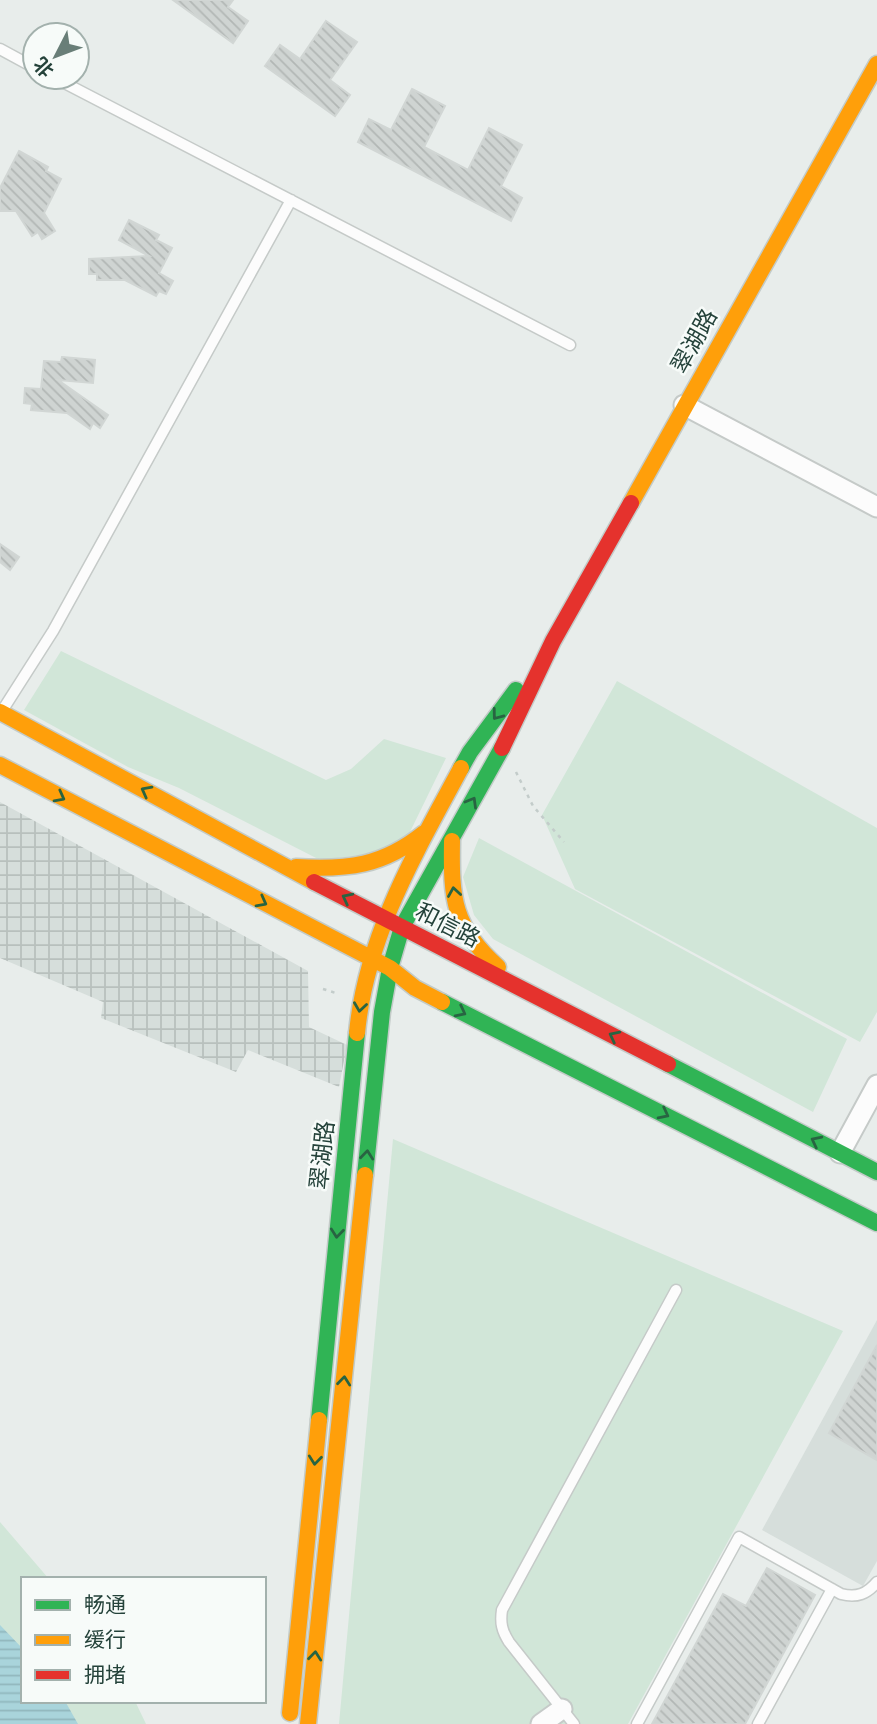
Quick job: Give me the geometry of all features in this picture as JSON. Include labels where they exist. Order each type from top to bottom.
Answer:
[{"type":"street","name":"翠湖路","points":[[308,1724],[382,1012],[390,968],[402,927],[495,763],[553,641],[684,405],[875,73]]},
{"type":"street","points":[[684,405],[877,507]]},
{"type":"street","name":"翠湖路","points":[[289,1724],[360,1000],[370,959],[385,918],[429,828],[470,752],[553,641]]},
{"type":"street","name":"和信路","points":[[0,712],[284,866],[877,1172]]},
{"type":"street","points":[[0,765],[390,968],[415,988],[877,1223]]},
{"type":"street","points":[[284,866],[328,870],[375,862],[397,854],[429,828]]},
{"type":"street","points":[[452,839],[452,887],[461,921],[472,942],[517,986]]},
{"type":"street","points":[[840,1153],[877,1085]]},
{"type":"street","points":[[541,1724],[568,1716]]},
{"type":"lane","points":[[0,50],[21,61]]},
{"type":"lane","points":[[80,91],[570,345]]},
{"type":"lane","points":[[0,712],[53,631],[291,200]]},
{"type":"lane","points":[[568,1716],[509,1642],[503,1632],[502,1610],[676,1290]]},
{"type":"lane","points":[[637,1724],[739,1538],[851,1597],[870,1591],[877,1582]]},
{"type":"lane","points":[[758,1724],[832,1589]]},
{"type":"path","points":[[495,763],[517,773],[533,806],[564,842]]},
{"type":"shaded area","points":[[0,802],[308,971],[309,1027],[347,1045],[339,1087],[248,1050],[236,1072],[101,1018],[103,1002],[0,958]]},
{"type":"shaded area","points":[[877,1320],[877,1561],[863,1586],[762,1530]]},
{"type":"green space","points":[[61,651],[326,780],[351,769],[384,739],[446,758],[409,834],[387,852],[320,860],[179,788],[128,767],[24,710]]},
{"type":"green space","points":[[617,681],[877,828],[877,1012],[860,1042],[575,889],[542,815]]},
{"type":"green space","points":[[479,838],[847,1039],[813,1112],[493,939],[474,915],[463,877]]},
{"type":"green space","points":[[393,1139],[843,1331],[628,1724],[339,1724]]},
{"type":"green space","points":[[0,1522],[47,1577],[21,1577],[21,1703],[136,1703],[146,1724],[0,1724]]},
{"type":"water","points":[[0,1625],[21,1647],[21,1703],[66,1703],[78,1724],[0,1724]]},
{"type":"building","points":[[173,0],[233,0],[228,7],[248,21],[233,43]]},
{"type":"building","points":[[326,21],[357,42],[330,80],[350,95],[335,116],[265,66],[280,45],[300,59]]},
{"type":"building","points":[[412,89],[445,106],[424,147],[468,170],[489,128],[522,145],[501,186],[522,198],[511,221],[358,142],[369,119],[391,130]]},
{"type":"building","points":[[19,151],[48,167],[46,171],[61,179],[44,213],[55,231],[42,239],[38,232],[32,236],[16,211],[0,211],[0,188]]},
{"type":"building","points":[[129,220],[159,235],[156,240],[172,248],[159,273],[173,281],[166,294],[159,291],[156,296],[125,280],[97,280],[97,274],[89,274],[89,259],[149,256],[119,240]]},
{"type":"building","points":[[62,357],[95,360],[93,383],[58,380],[108,415],[100,428],[93,423],[90,429],[67,413],[31,410],[32,404],[24,403],[25,388],[41,389],[44,361],[61,362]]},
{"type":"building","points":[[0,544],[19,557],[10,570],[0,562]]},
{"type":"building","points":[[877,1345],[877,1460],[829,1433]]},
{"type":"building","points":[[767,1568],[815,1595],[745,1724],[652,1724],[723,1594],[746,1606]]},
{"type":"traffic: fast","points":[[461,768],[516,690]]},
{"type":"traffic: fast","points":[[365,1175],[382,1012],[390,968],[402,927],[502,748]]},
{"type":"traffic: fast","points":[[442,1002],[877,1223]]},
{"type":"traffic: fast","points":[[319,1420],[357,1033]]},
{"type":"traffic: fast","points":[[668,1064],[877,1172]]},
{"type":"traffic: slow","points":[[631,503],[877,64]]},
{"type":"traffic: slow","points":[[0,712],[314,882]]},
{"type":"traffic: slow","points":[[0,765],[390,968],[415,988],[442,1002]]},
{"type":"traffic: slow","points":[[357,1033],[362,997],[382,929],[411,863],[461,768]]},
{"type":"traffic: slow","points":[[296,867],[332,868],[364,864],[394,853],[424,833]]},
{"type":"traffic: slow","points":[[452,841],[454,896],[463,925],[498,967]]},
{"type":"traffic: slow","points":[[308,1724],[365,1175]]},
{"type":"traffic: slow","points":[[290,1713],[319,1420]]},
{"type":"traffic: jam","points":[[502,748],[553,641],[631,503]]},
{"type":"traffic: jam","points":[[314,882],[668,1064]]}]
